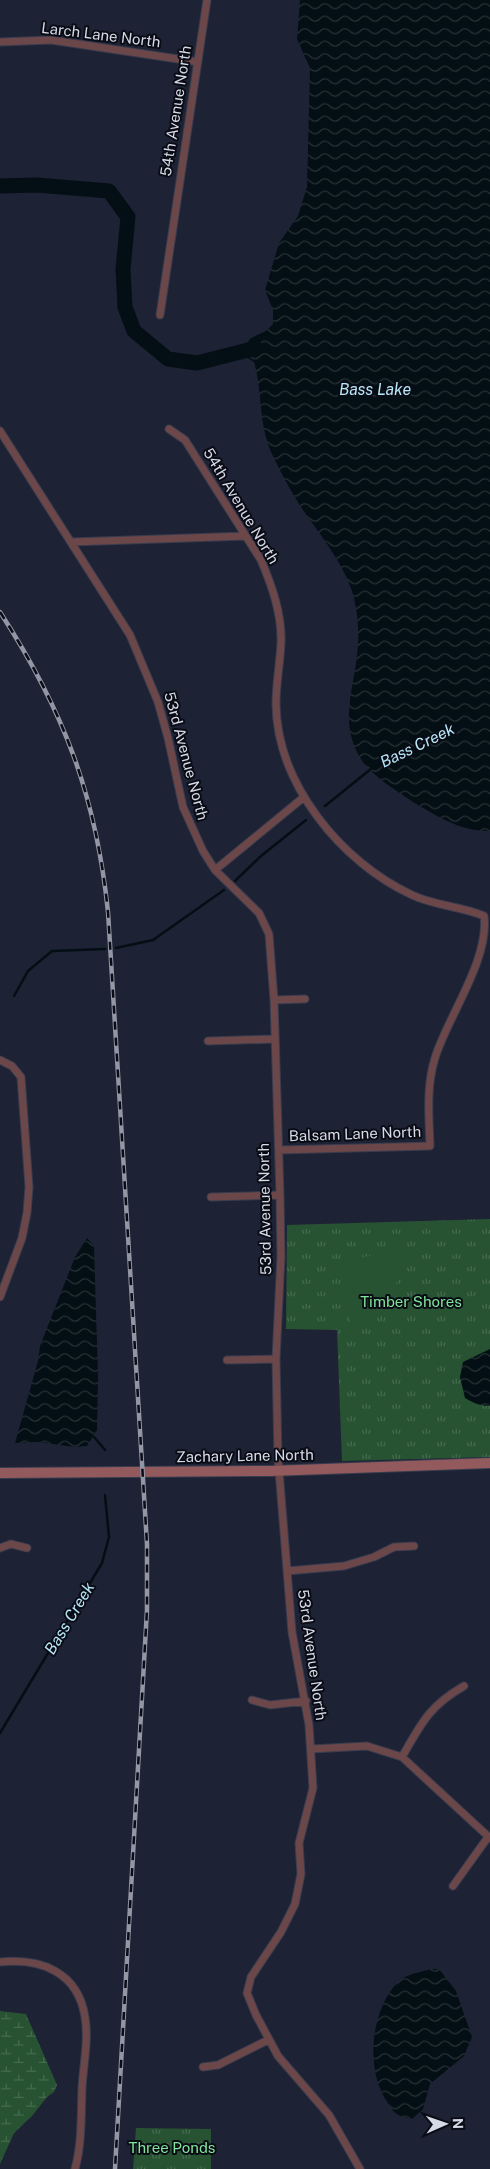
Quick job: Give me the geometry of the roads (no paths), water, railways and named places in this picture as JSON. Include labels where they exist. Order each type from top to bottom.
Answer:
[{"type":"street","name":"54th Avenue North","points":[[160,315],[207,0]]},
{"type":"street","name":"Larch Lane North","points":[[0,42],[51,40],[198,62]]},
{"type":"street","name":"54th Avenue North","points":[[169,428],[185,440],[246,536],[261,560],[276,599],[281,641],[276,704],[278,727],[283,751],[315,816],[362,862],[382,878],[413,896],[470,910],[484,916]]},
{"type":"street","name":"53rd Avenue North","points":[[0,431],[112,605],[145,667],[168,738],[183,807],[192,830],[214,870],[258,913],[265,923],[272,949],[281,1256],[276,1358],[279,1471],[292,1632],[306,1701],[313,1788],[299,1844],[300,1874],[295,1904],[289,1919],[250,1977],[248,1986],[250,2003],[268,2040],[290,2071],[329,2115],[360,2169]]},
{"type":"street","points":[[71,542],[246,536]]},
{"type":"street","points":[[214,870],[304,797]]},
{"type":"street","name":"Balsam Lane North","points":[[279,1150],[430,1146],[429,1082],[440,1043],[461,1005],[476,969],[487,926],[484,916]]},
{"type":"street","points":[[274,1000],[305,998]]},
{"type":"street","points":[[208,1041],[275,1039]]},
{"type":"street","points":[[0,1060],[12,1066],[21,1077],[29,1186],[22,1238],[0,1297]]},
{"type":"street","points":[[211,1197],[280,1195]]},
{"type":"street","points":[[227,1360],[276,1358]]},
{"type":"street","name":"Zachary Lane North","points":[[0,1473],[28,1475],[279,1471],[490,1463]]},
{"type":"street","points":[[0,1548],[11,1544],[27,1548]]},
{"type":"street","points":[[287,1571],[350,1565],[394,1547],[414,1546]]},
{"type":"street","points":[[402,1758],[425,1718],[435,1705],[464,1686]]},
{"type":"street","points":[[252,1700],[270,1706],[306,1701]]},
{"type":"street","points":[[311,1749],[367,1746],[402,1758],[489,1837],[453,1886]]},
{"type":"street","points":[[0,1962],[29,1961],[44,1964],[66,1979],[82,2003],[85,2015],[79,2139],[75,2169]]},
{"type":"street","points":[[202,2066],[218,2065],[268,2040]]},
{"type":"water","name":"Bass Lake","points":[[300,0],[490,0],[490,831],[479,831],[459,826],[440,818],[413,802],[386,784],[374,773],[363,762],[355,748],[349,719],[358,637],[357,616],[351,588],[341,566],[299,504],[272,454],[265,431],[254,362],[238,352],[251,338],[266,331],[273,324],[273,310],[265,290],[279,243],[298,216],[307,187],[310,68],[297,39]]},
{"type":"water","points":[[87,1238],[94,1246],[98,1377],[97,1430],[87,1446],[74,1447],[39,1442],[15,1443],[38,1361],[40,1346],[75,1257]]},
{"type":"water","points":[[490,1349],[490,1406],[477,1404],[465,1398],[460,1377],[463,1362]]},
{"type":"water","points":[[439,1969],[456,1991],[472,2037],[464,2056],[430,2084],[423,2109],[412,2119],[400,2116],[394,2112],[381,2090],[376,2075],[374,2059],[376,2025],[388,1995],[400,1980],[408,1975]]},
{"type":"waterway","points":[[0,186],[37,185],[109,191],[128,217],[123,269],[125,307],[134,331],[168,359],[197,363],[256,348]]},
{"type":"waterway","name":"Bass Creek","points":[[325,806],[372,768]]},
{"type":"waterway","name":"Bass Creek","points":[[235,881],[261,856],[306,820]]},
{"type":"waterway","name":"Bass Creek","points":[[116,948],[153,940],[224,890]]},
{"type":"waterway","name":"Bass Creek","points":[[14,996],[28,971],[52,951],[105,949]]},
{"type":"waterway","name":"Bass Creek","points":[[94,1437],[105,1450]]},
{"type":"waterway","name":"Bass Creek","points":[[0,1733],[102,1563],[109,1537],[105,1495]]},
{"type":"railway","points":[[0,612],[42,684],[74,756],[95,830],[103,870],[108,912],[147,1544],[147,1610],[115,2169]]},
{"type":"park label","name":"Timber Shores","points":[[411,1302]]},
{"type":"park label","name":"Three Ponds","points":[[172,2148]]}]
